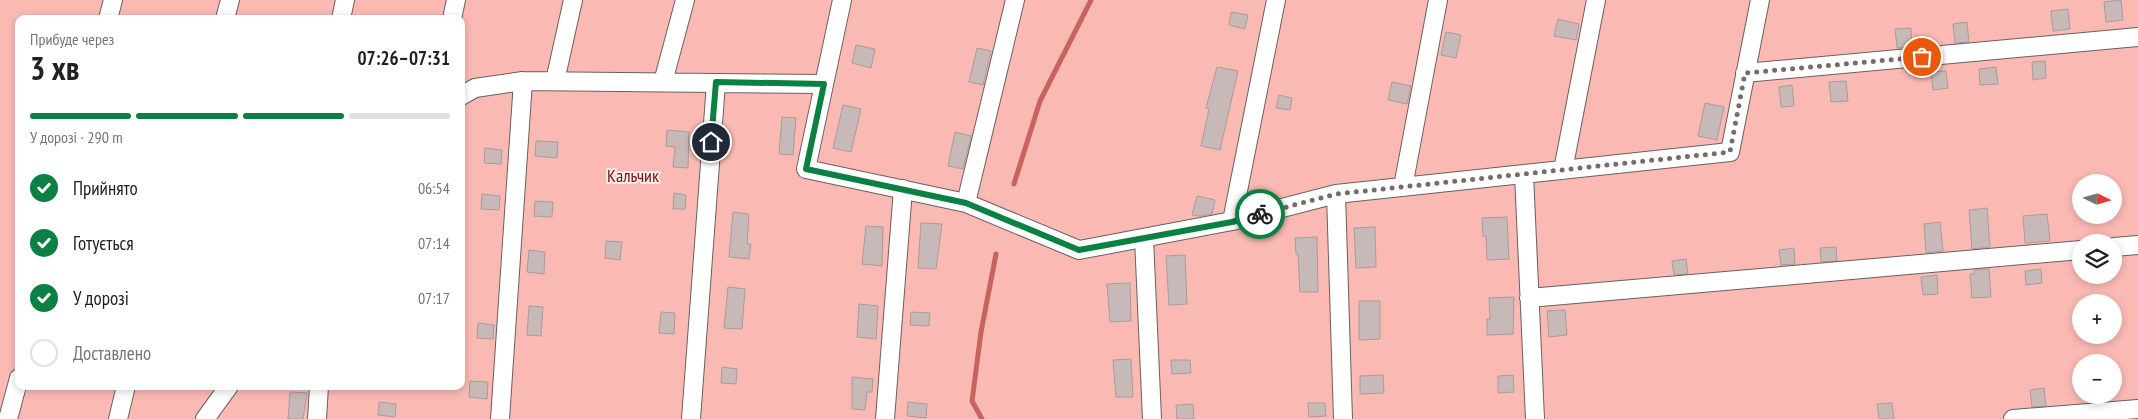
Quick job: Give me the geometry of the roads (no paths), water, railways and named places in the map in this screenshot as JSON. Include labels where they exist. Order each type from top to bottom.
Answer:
[{"type":"lane","points":[[109,15],[113,0]]},
{"type":"lane","points":[[226,15],[230,0]]},
{"type":"lane","points":[[342,15],[345,0]]},
{"type":"lane","points":[[453,15],[456,0]]},
{"type":"lane","points":[[555,81],[574,0]]},
{"type":"lane","points":[[663,82],[684,0]]},
{"type":"lane","points":[[842,0],[806,169],[966,203],[1079,250],[1232,222],[1336,194],[1730,152],[1760,0]]},
{"type":"lane","points":[[966,203],[1015,0]]},
{"type":"lane","points":[[1232,222],[1276,0]]},
{"type":"lane","points":[[1403,187],[1438,0]]},
{"type":"lane","points":[[1564,170],[1596,0]]},
{"type":"lane","points":[[1745,73],[2138,37]]},
{"type":"lane","points":[[500,419],[523,80]]},
{"type":"lane","points":[[465,94],[475,88],[523,80],[824,84]]},
{"type":"lane","points":[[691,419],[716,82]]},
{"type":"lane","points":[[1524,174],[1535,419]]},
{"type":"lane","points":[[885,419],[903,189]]},
{"type":"lane","points":[[1336,194],[1343,419]]},
{"type":"lane","points":[[1144,238],[1152,419]]},
{"type":"lane","points":[[2122,246],[2138,245]]},
{"type":"lane","points":[[1530,298],[2072,251]]},
{"type":"lane","points":[[8,419],[16,390]]},
{"type":"lane","points":[[118,419],[125,390]]},
{"type":"lane","points":[[205,419],[226,390]]},
{"type":"lane","points":[[317,419],[319,390]]},
{"type":"lane","points":[[2014,419],[2138,409]]},
{"type":"waterway","points":[[1014,184],[1040,101],[1091,0]]},
{"type":"waterway","points":[[982,419],[972,401],[981,332],[996,254]]},
{"type":"park label","name":"Кальчик","points":[[633,175]]}]
